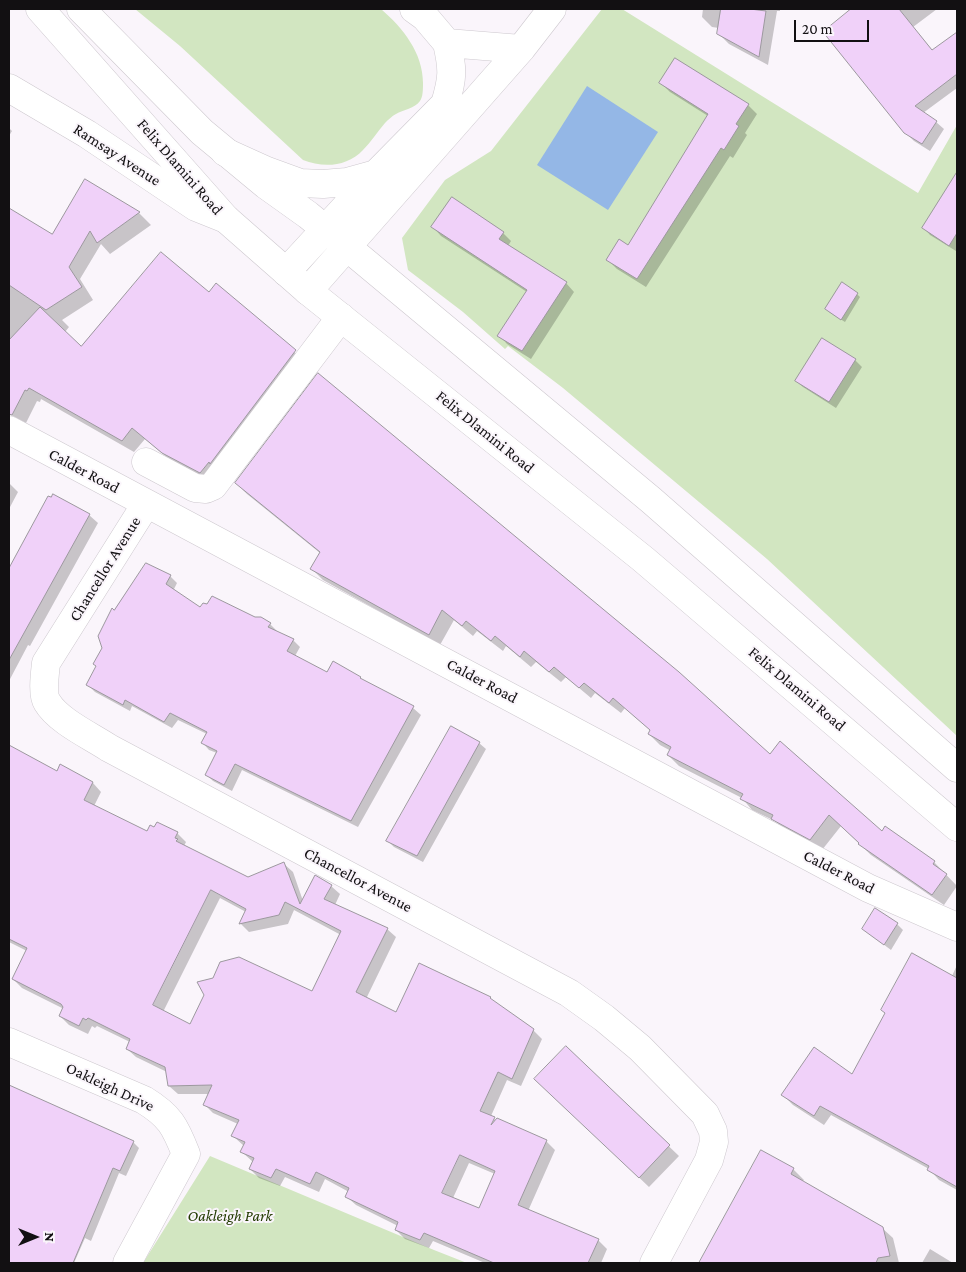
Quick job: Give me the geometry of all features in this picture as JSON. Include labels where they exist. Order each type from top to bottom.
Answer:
[{"type":"main road","name":"Felix Dlamini Road","points":[[40,9],[226,219],[308,291],[643,559],[957,827]]},
{"type":"main road","points":[[81,9],[202,132],[225,152],[347,247],[651,500],[957,768]]},
{"type":"main road","points":[[286,272],[324,229],[444,104],[450,89],[452,67],[447,44],[425,17],[414,9]]},
{"type":"main road","points":[[308,291],[521,48],[552,9]]},
{"type":"main road","points":[[447,44],[521,48]]},
{"type":"main road","name":"Ramsay Avenue","points":[[9,88],[88,134],[196,207],[226,219]]},
{"type":"main road","points":[[225,152],[267,171],[300,183],[347,182],[376,174]]},
{"type":"main road","points":[[146,462],[195,488],[206,489],[213,486],[341,317]]},
{"type":"main road","name":"Calder Road","points":[[9,430],[868,888],[957,927]]},
{"type":"main road","name":"Chancellor Avenue","points":[[146,504],[46,663],[44,683],[46,701],[60,717],[110,748],[570,994],[604,1018],[640,1048],[705,1114],[713,1131],[714,1142],[709,1160],[654,1263]]},
{"type":"main road","name":"Oakleigh Drive","points":[[9,1042],[144,1100],[158,1109],[175,1127],[186,1154],[127,1263]]},
{"type":"green space","points":[[135,9],[381,9],[397,24],[416,51],[422,72],[422,97],[415,105],[390,118],[357,156],[342,163],[327,165],[311,163],[303,160],[180,46]]},
{"type":"green space","points":[[602,9],[622,9],[918,193],[957,125],[957,736],[767,559],[563,388],[508,346],[505,349],[463,312],[408,270],[402,238],[445,180],[491,151]]},
{"type":"green space","name":"Oakleigh Park","points":[[210,1156],[434,1250],[467,1263],[143,1263]]},
{"type":"water","points":[[587,86],[658,132],[608,210],[537,165]]},
{"type":"building","points":[[721,9],[766,11],[759,57],[717,34]]},
{"type":"building","points":[[851,9],[899,9],[932,50],[957,32],[957,74],[915,106],[937,121],[922,144],[904,133],[823,32]]},
{"type":"building","points":[[675,58],[749,104],[736,124],[739,126],[724,150],[721,148],[637,279],[606,260],[619,239],[628,245],[708,114],[659,83]]},
{"type":"building","points":[[957,172],[957,233],[949,246],[922,228]]},
{"type":"building","points":[[85,179],[140,212],[97,243],[90,231],[69,267],[82,287],[46,310],[9,285],[9,208],[52,234]]},
{"type":"building","points":[[452,197],[504,232],[499,239],[567,282],[522,351],[497,336],[527,290],[431,227]]},
{"type":"building","points":[[161,252],[209,292],[216,283],[296,350],[210,464],[209,462],[200,473],[162,453],[132,428],[122,441],[29,388],[27,391],[25,390],[12,415],[9,414],[9,340],[40,307],[81,346]]},
{"type":"building","points":[[842,282],[858,293],[841,320],[825,309]]},
{"type":"building","points":[[822,338],[856,359],[829,402],[795,381]]},
{"type":"building","points":[[318,373],[679,672],[770,754],[780,741],[882,831],[885,826],[935,861],[933,864],[947,874],[932,895],[858,844],[829,815],[810,840],[771,819],[773,815],[740,799],[743,794],[667,755],[671,747],[648,734],[650,730],[613,698],[609,703],[584,683],[579,688],[554,667],[549,672],[524,651],[520,657],[495,636],[491,641],[466,621],[462,626],[442,610],[429,635],[310,569],[320,552],[235,483]]},
{"type":"building","points":[[53,494],[90,514],[9,660],[9,568],[48,496],[51,497]]},
{"type":"building","points":[[146,563],[171,575],[166,584],[200,607],[203,603],[207,604],[212,596],[255,617],[261,617],[271,623],[268,627],[294,639],[287,651],[327,672],[333,661],[360,678],[414,706],[351,821],[235,764],[224,785],[205,775],[217,751],[201,743],[207,732],[170,713],[164,722],[125,700],[123,705],[86,685],[96,666],[93,664],[102,648],[98,636],[112,608],[114,610]]},
{"type":"building","points":[[451,726],[480,742],[417,856],[386,841]]},
{"type":"building","points":[[9,745],[57,771],[60,764],[93,782],[84,800],[147,831],[150,825],[154,827],[157,822],[178,832],[175,838],[178,839],[176,841],[248,877],[284,862],[300,904],[315,875],[332,885],[324,899],[388,928],[356,992],[396,1012],[419,963],[491,997],[534,1029],[512,1079],[498,1072],[480,1111],[495,1117],[491,1125],[497,1118],[547,1140],[518,1205],[599,1239],[588,1263],[494,1263],[424,1233],[420,1240],[395,1230],[398,1222],[345,1197],[349,1188],[316,1172],[310,1184],[276,1169],[271,1178],[249,1169],[254,1158],[240,1152],[245,1142],[231,1136],[239,1120],[203,1105],[212,1085],[168,1086],[165,1067],[126,1049],[130,1039],[88,1018],[86,1020],[83,1018],[79,1026],[59,1016],[63,1007],[61,1004],[12,979],[27,948],[9,939]],"holes":[[[211,890],[246,909],[239,924],[279,915],[285,902],[341,931],[312,991],[239,957],[220,962],[213,978],[197,982],[204,995],[190,1024],[153,1005]],[[460,1155],[495,1171],[479,1208],[442,1193]]]},
{"type":"building","points":[[875,908],[898,923],[884,945],[862,929]]},
{"type":"building","points":[[912,953],[957,978],[957,1187],[927,1170],[929,1166],[820,1106],[814,1116],[781,1095],[814,1047],[852,1074],[885,1013],[881,1010]]},
{"type":"building","points":[[566,1046],[670,1145],[639,1178],[534,1079]]},
{"type":"building","points":[[9,1085],[134,1141],[120,1171],[113,1168],[73,1263],[9,1263]]},
{"type":"building","points":[[761,1150],[794,1168],[791,1174],[883,1227],[890,1256],[878,1258],[876,1263],[699,1263]]}]
